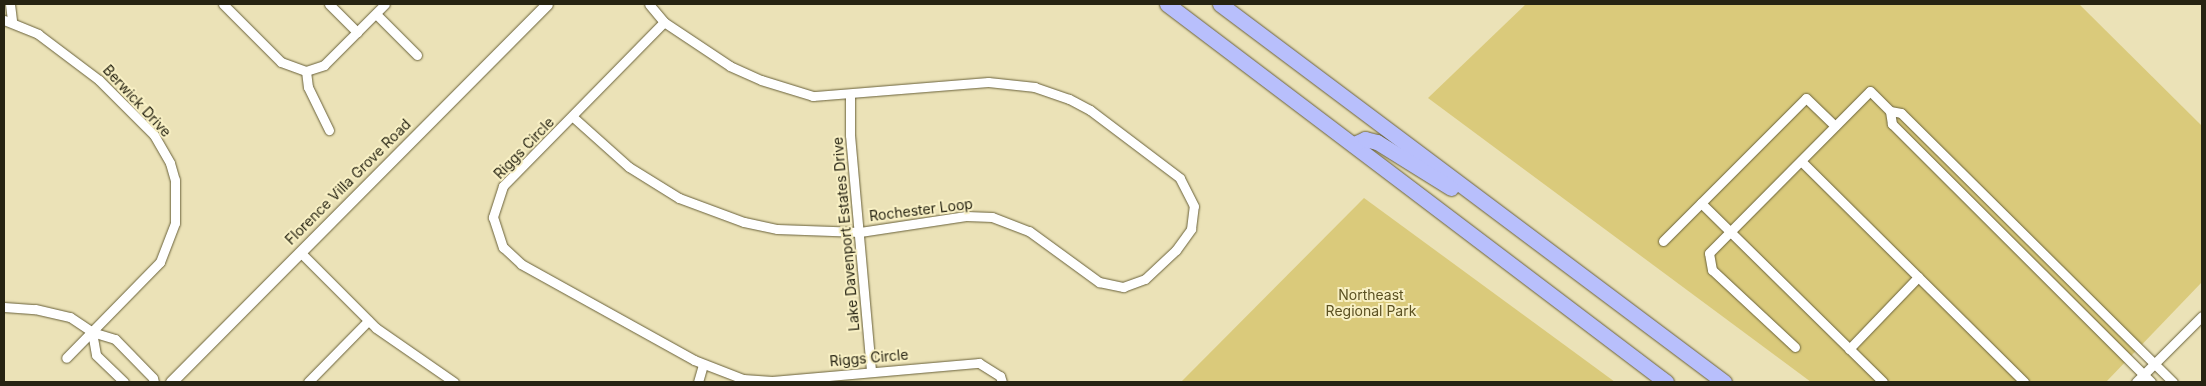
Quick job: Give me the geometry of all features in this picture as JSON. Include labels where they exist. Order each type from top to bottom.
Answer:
[{"type":"highway","points":[[1167,4],[1666,382]]},
{"type":"highway","points":[[1220,4],[1724,382]]},
{"type":"highway","points":[[1354,144],[1365,139],[1383,145],[1456,192],[1520,238],[1551,252]]},
{"type":"street","points":[[8,21],[10,4]]},
{"type":"street","points":[[223,4],[281,62],[306,71],[324,65],[385,4]]},
{"type":"street","points":[[329,4],[357,32]]},
{"type":"street","name":"Florence Villa Grove Road","points":[[171,382],[547,4]]},
{"type":"street","points":[[649,4],[664,22],[711,55],[762,80],[813,96],[850,94]]},
{"type":"street","points":[[376,14],[417,55]]},
{"type":"street","name":"Berwick Drive","points":[[8,21],[58,47],[99,80],[154,135],[170,163],[175,180],[176,216],[167,248],[150,274],[66,358]]},
{"type":"street","name":"Riggs Circle","points":[[664,22],[573,117],[503,186],[493,217],[503,247],[521,264],[703,365],[728,375],[758,381],[979,363],[1000,376],[1002,382]]},
{"type":"street","points":[[306,71],[308,87],[329,130]]},
{"type":"street","name":"Rochester Loop","points":[[573,117],[629,167],[679,198],[744,222],[777,229],[860,232],[966,216],[992,217],[1029,231],[1099,282],[1123,286],[1136,284],[1161,266],[1187,236],[1193,224],[1194,206],[1180,178],[1121,132],[1069,99],[1016,84],[940,84],[850,94]]},
{"type":"street","points":[[1795,348],[1712,270],[1709,253],[1870,91],[1890,111],[1901,113],[2173,382]]},
{"type":"street","name":"Lake Davenport Estates Drive","points":[[850,94],[850,135],[871,372]]},
{"type":"street","points":[[1663,241],[1806,98],[1835,126]]},
{"type":"street","points":[[1890,111],[1892,124],[2150,382]]},
{"type":"street","points":[[1801,161],[2024,382]]},
{"type":"street","points":[[1950,183],[1960,171]]},
{"type":"street","points":[[1701,203],[1883,382]]},
{"type":"street","points":[[300,252],[368,321],[415,358],[454,382]]},
{"type":"street","points":[[1849,349],[1918,277]]},
{"type":"street","points":[[4,308],[61,313],[92,332],[115,339],[154,382]]},
{"type":"street","points":[[2136,382],[2202,316]]},
{"type":"street","points":[[308,382],[368,321]]},
{"type":"street","points":[[92,332],[96,355],[124,382]]},
{"type":"street","points":[[698,382],[703,365]]},
{"type":"green space","points":[[1526,4],[2079,4],[2202,126],[2202,282],[2106,382],[1811,382],[1428,98]]},
{"type":"green space","name":"Northeast Regional Park","points":[[1364,198],[1615,382],[1181,382]]}]
